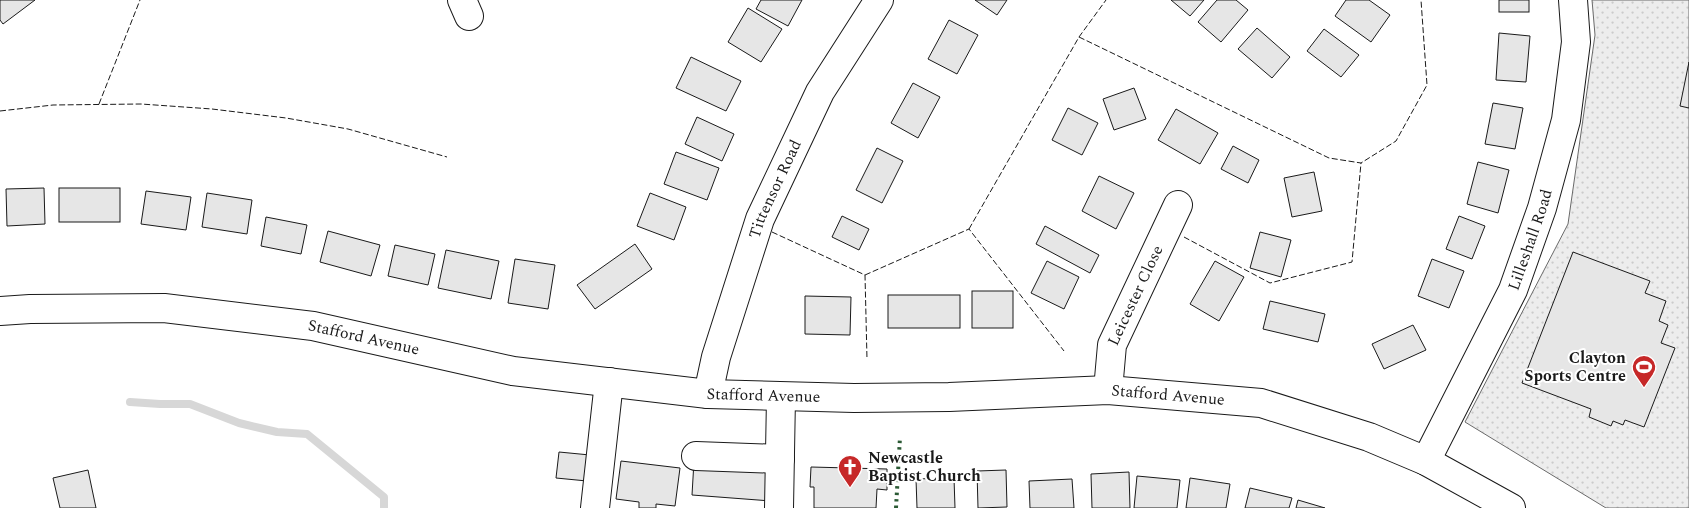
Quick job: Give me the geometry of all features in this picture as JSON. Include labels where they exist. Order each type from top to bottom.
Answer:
[{"type":"street","name":"Tittensor Road","points":[[708,394],[716,357],[760,218],[820,92],[879,0]]},
{"type":"street","name":"Lilleshall Road","points":[[1426,461],[1514,290],[1542,208],[1566,120],[1576,42],[1573,0]]},
{"type":"street","name":"Leicester Close","points":[[1108,390],[1112,345],[1178,205]]},
{"type":"street","name":"Stafford Avenue","points":[[0,312],[164,308],[314,326],[513,371],[708,394],[854,398],[949,397],[1108,390],[1261,403],[1369,437],[1426,461],[1511,508]]},
{"type":"street","points":[[595,508],[609,382]]},
{"type":"street","points":[[778,508],[781,397]]},
{"type":"street","points":[[696,456],[780,460]]},
{"type":"shaded area","points":[[1592,0],[1689,0],[1689,508],[1606,508],[1465,422],[1568,224],[1595,35]]},
{"type":"building","points":[[0,0],[35,0],[3,24],[0,20]]},
{"type":"building","points":[[761,0],[802,0],[788,26],[756,9]]},
{"type":"building","points":[[975,0],[1007,0],[997,15]]},
{"type":"building","points":[[1171,0],[1204,0],[1190,16]]},
{"type":"building","points":[[1217,0],[1236,0],[1248,10],[1221,42],[1198,22]]},
{"type":"building","points":[[1346,0],[1369,0],[1390,15],[1371,42],[1335,16]]},
{"type":"building","points":[[1499,0],[1529,0],[1529,12],[1499,12]]},
{"type":"building","points":[[748,8],[782,29],[761,62],[728,42]]},
{"type":"building","points":[[949,20],[978,35],[957,74],[928,59]]},
{"type":"building","points":[[1257,28],[1290,57],[1272,78],[1238,49]]},
{"type":"building","points":[[1324,29],[1359,55],[1341,77],[1307,51]]},
{"type":"building","points":[[1499,33],[1530,36],[1526,82],[1496,80]]},
{"type":"building","points":[[691,57],[741,81],[726,111],[676,88]]},
{"type":"building","points":[[1689,62],[1689,108],[1680,106]]},
{"type":"building","points":[[913,83],[940,97],[918,138],[891,123]]},
{"type":"building","points":[[1134,88],[1146,119],[1114,130],[1103,99]]},
{"type":"building","points":[[1493,103],[1523,108],[1515,149],[1485,144]]},
{"type":"building","points":[[1068,108],[1098,123],[1082,155],[1052,140]]},
{"type":"building","points":[[1176,109],[1218,133],[1200,164],[1158,140]]},
{"type":"building","points":[[697,117],[734,134],[722,161],[685,144]]},
{"type":"building","points":[[1233,146],[1259,160],[1248,183],[1221,169]]},
{"type":"building","points":[[877,148],[903,161],[882,203],[856,190]]},
{"type":"building","points":[[676,152],[719,168],[707,200],[664,184]]},
{"type":"building","points":[[1478,162],[1509,170],[1498,213],[1467,204]]},
{"type":"building","points":[[1314,172],[1322,211],[1292,217],[1284,178]]},
{"type":"building","points":[[1099,176],[1134,193],[1116,229],[1082,211]]},
{"type":"building","points":[[44,188],[45,224],[7,226],[6,189]]},
{"type":"building","points":[[59,188],[120,188],[120,222],[59,222]]},
{"type":"building","points":[[146,191],[191,197],[186,230],[141,224]]},
{"type":"building","points":[[207,193],[252,200],[247,234],[202,227]]},
{"type":"building","points":[[650,193],[686,207],[674,240],[637,226]]},
{"type":"building","points":[[842,216],[869,229],[859,250],[832,237]]},
{"type":"building","points":[[1459,216],[1485,226],[1472,259],[1446,249]]},
{"type":"building","points":[[266,217],[307,225],[301,254],[261,246]]},
{"type":"building","points":[[1045,226],[1099,255],[1090,273],[1036,244]]},
{"type":"building","points":[[328,231],[380,245],[371,276],[320,262]]},
{"type":"building","points":[[1260,232],[1291,240],[1281,277],[1250,268]]},
{"type":"building","points":[[635,244],[652,269],[595,309],[577,285]]},
{"type":"building","points":[[395,245],[435,254],[428,285],[388,276]]},
{"type":"building","points":[[446,250],[499,261],[491,299],[438,288]]},
{"type":"building","points":[[1573,252],[1650,281],[1645,293],[1666,301],[1659,321],[1668,325],[1661,343],[1675,348],[1644,427],[1625,420],[1623,425],[1613,421],[1611,426],[1589,417],[1591,409],[1522,383]]},
{"type":"building","points":[[515,259],[555,265],[548,309],[508,303]]},
{"type":"building","points":[[1432,259],[1464,271],[1449,308],[1418,296]]},
{"type":"building","points":[[1047,261],[1079,277],[1064,309],[1031,293]]},
{"type":"building","points":[[1215,261],[1244,277],[1219,321],[1190,304]]},
{"type":"building","points":[[972,291],[1013,291],[1013,328],[972,328]]},
{"type":"building","points":[[888,295],[960,295],[960,328],[888,328]]},
{"type":"building","points":[[805,296],[851,297],[850,335],[805,334]]},
{"type":"building","points":[[1270,301],[1325,314],[1318,342],[1263,329]]},
{"type":"building","points":[[1413,325],[1426,350],[1384,369],[1372,344]]},
{"type":"building","points":[[559,452],[590,455],[587,481],[556,478]]},
{"type":"building","points":[[621,461],[680,468],[675,506],[656,504],[656,508],[639,508],[639,502],[616,499]]},
{"type":"building","points":[[694,461],[773,467],[771,501],[692,495]]},
{"type":"building","name":"Newcastle Baptist Church","points":[[811,467],[887,469],[887,490],[877,489],[876,508],[814,508],[814,487],[810,487]]},
{"type":"building","points":[[88,470],[96,508],[60,508],[53,478]]},
{"type":"building","points":[[1006,470],[1007,507],[978,508],[977,471]]},
{"type":"building","points":[[1129,472],[1130,508],[1092,508],[1091,474]]},
{"type":"building","points":[[1137,476],[1180,480],[1177,508],[1134,508]]},
{"type":"building","points":[[954,478],[955,508],[917,508],[916,479]]},
{"type":"building","points":[[1190,478],[1230,484],[1226,508],[1186,508]]},
{"type":"building","points":[[1072,479],[1074,508],[1030,508],[1029,481]]},
{"type":"building","points":[[1250,488],[1292,498],[1289,508],[1245,508]]},
{"type":"building","points":[[1298,500],[1325,508],[1296,508]]},
{"type":"waterway","points":[[130,402],[190,404],[239,423],[277,432],[307,434],[384,497],[384,508]]},
{"type":"hedge","points":[[896,508],[900,437]]},
{"type":"fence","points":[[99,104],[140,0]]},
{"type":"fence","points":[[969,229],[1079,37],[1106,0]]},
{"type":"fence","points":[[1079,37],[1329,158],[1361,163],[1396,141],[1427,85],[1421,0]]},
{"type":"fence","points":[[0,111],[53,105],[141,104],[212,109],[286,118],[348,129],[447,157]]},
{"type":"fence","points":[[1184,237],[1270,283],[1352,262],[1361,163]]},
{"type":"fence","points":[[865,275],[969,229],[1064,351]]},
{"type":"fence","points":[[772,232],[865,275],[867,359]]},
{"type":"place","name":"Clayton Sports Centre","points":[[1644,388]]},
{"type":"place","name":"Newcastle Baptist Church","points":[[850,488]]}]
